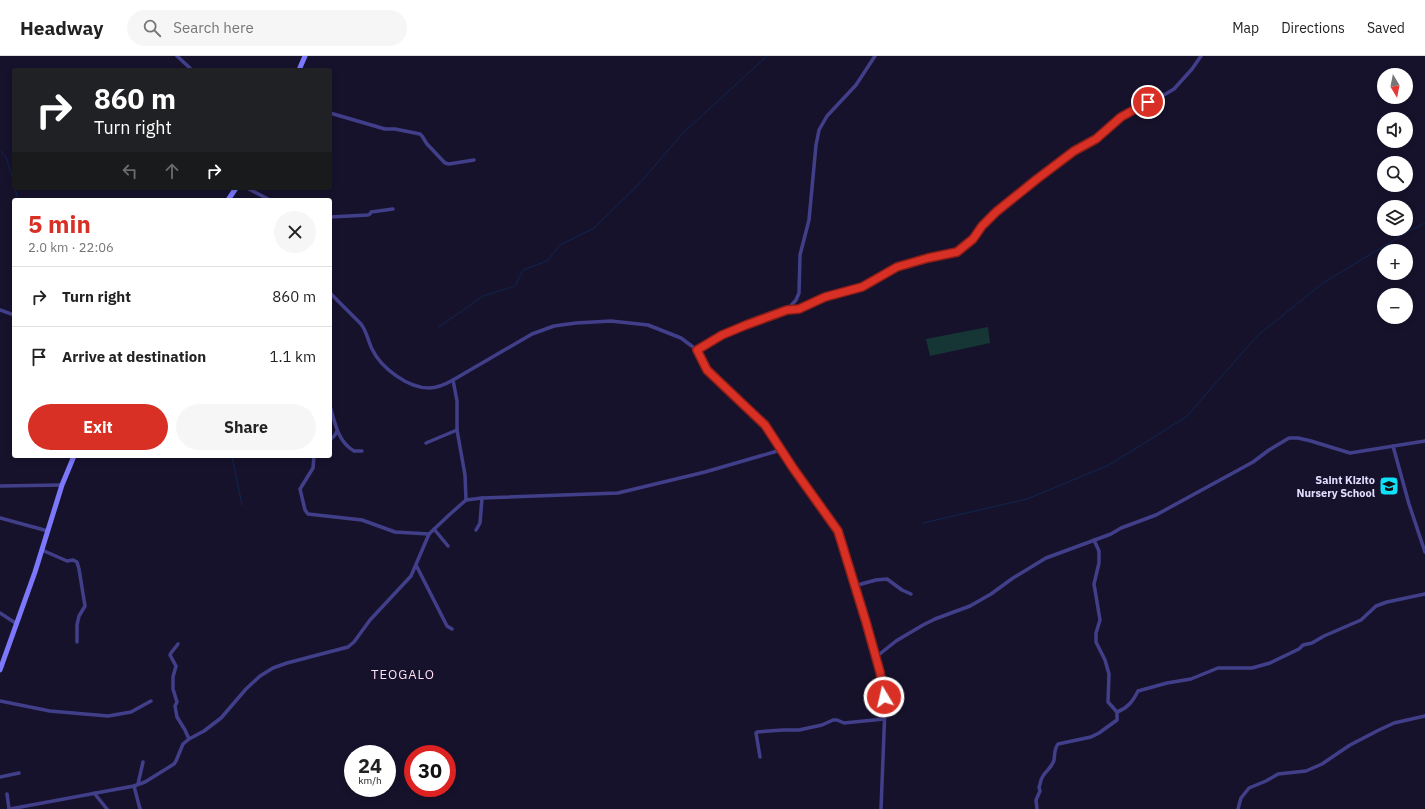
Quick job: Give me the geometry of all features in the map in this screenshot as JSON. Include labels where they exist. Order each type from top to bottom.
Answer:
[{"type":"main road","points":[[300,68],[305,56]]},
{"type":"main road","points":[[0,670],[42,550],[62,485],[73,458]]},
{"type":"street","points":[[177,56],[190,68]]},
{"type":"street","points":[[787,310],[796,300],[799,293],[800,255],[809,220],[816,145],[819,130],[826,116],[856,86],[874,56]]},
{"type":"street","points":[[697,350],[722,335],[746,325],[787,310],[799,309],[825,297],[862,287],[897,267],[938,255],[952,254],[961,250],[973,239],[982,226],[996,212],[1053,166],[1074,151],[1096,139],[1121,117],[1174,89],[1192,69],[1201,56]]},
{"type":"street","points":[[332,114],[384,129],[395,129],[420,134],[427,144],[445,163],[474,160]]},
{"type":"street","points":[[251,190],[266,198]]},
{"type":"street","points":[[332,217],[368,215],[372,212],[392,209]]},
{"type":"street","points":[[332,295],[361,324],[365,329],[372,349],[376,355],[398,377],[414,384],[430,388],[443,385],[532,334],[554,326],[611,320],[648,325],[682,338],[697,350],[707,370],[765,425],[838,531],[866,622],[883,688],[885,707],[881,809]]},
{"type":"street","points":[[0,310],[12,313]]},
{"type":"street","points":[[453,380],[457,401],[458,430],[465,475],[466,500]]},
{"type":"street","points":[[332,413],[337,430],[344,443],[350,449],[357,452],[362,451]]},
{"type":"street","points":[[332,438],[337,430]]},
{"type":"street","points":[[426,443],[458,430]]},
{"type":"street","points":[[876,657],[896,641],[923,625],[970,606],[1046,558],[1156,515],[1253,462],[1280,442],[1289,438],[1298,438],[1311,441],[1350,453],[1425,441]]},
{"type":"street","points":[[1393,446],[1409,504],[1425,552]]},
{"type":"street","points":[[7,794],[10,809],[136,785],[174,764],[183,744],[221,718],[246,689],[266,672],[287,662],[348,647],[359,637],[370,620],[411,576],[429,534],[466,500],[624,492],[743,462],[781,450]]},
{"type":"street","points":[[314,458],[313,468],[300,489],[305,510],[308,514],[362,520],[395,532],[429,534]]},
{"type":"street","points":[[0,486],[62,485]]},
{"type":"street","points":[[476,530],[480,523],[482,498]]},
{"type":"street","points":[[0,518],[48,531]]},
{"type":"street","points":[[434,529],[448,546]]},
{"type":"street","points":[[1037,809],[1036,800],[1040,791],[1039,787],[1042,777],[1052,765],[1058,744],[1091,737],[1117,720],[1117,712],[1108,702],[1109,674],[1105,660],[1096,642],[1096,633],[1100,620],[1094,584],[1099,563],[1099,552],[1094,540]]},
{"type":"street","points":[[42,550],[67,561],[73,560],[77,562],[85,606],[79,616],[77,625],[77,642]]},
{"type":"street","points":[[416,565],[447,626],[452,629]]},
{"type":"street","points":[[854,586],[876,580],[887,579],[902,590],[911,594]]},
{"type":"street","points":[[1117,712],[1130,704],[1134,700],[1138,691],[1167,683],[1191,679],[1218,668],[1252,668],[1270,663],[1299,649],[1303,645],[1312,643],[1324,636],[1361,620],[1376,606],[1387,602],[1425,594]]},
{"type":"street","points":[[0,614],[16,624]]},
{"type":"street","points":[[178,644],[170,655],[176,666],[173,677],[173,689],[177,702],[174,706],[177,717],[189,739]]},
{"type":"street","points":[[0,701],[50,711],[108,716],[131,712],[151,701]]},
{"type":"street","points":[[1238,809],[1242,798],[1249,788],[1278,774],[1306,770],[1322,764],[1350,745],[1394,723],[1425,716]]},
{"type":"street","points":[[760,757],[756,734],[757,732],[799,730],[822,725],[833,720],[844,723],[884,719]]},
{"type":"street","points":[[140,809],[136,785],[143,762]]},
{"type":"street","points":[[0,777],[19,773]]},
{"type":"street","points":[[94,793],[107,809]]},
{"type":"green space","points":[[988,327],[990,343],[930,356],[926,339]]},
{"type":"waterway","points":[[439,327],[483,296],[515,286],[523,270],[547,261],[560,245],[594,228],[638,185],[684,132],[767,56]]},
{"type":"waterway","points":[[0,151],[6,157],[12,176]]},
{"type":"waterway","points":[[16,190],[18,198]]},
{"type":"waterway","points":[[923,523],[1027,499],[1109,465],[1186,417],[1257,336],[1323,283],[1409,231],[1425,223]]},
{"type":"waterway","points":[[232,458],[242,505]]},
{"type":"place","name":"Saint Kizito Nursery School","points":[[1389,486]]},
{"type":"district","name":"TEOGALO","points":[[403,674]]},
{"type":"route","points":[[884,697],[876,657],[838,531],[793,468],[765,425],[707,370],[697,350],[722,335],[746,325],[787,310],[799,309],[834,294],[862,287],[897,267],[944,254],[952,254],[961,250],[973,239],[982,226],[1000,208],[1053,166],[1074,151],[1096,139],[1121,117],[1148,102]]}]
